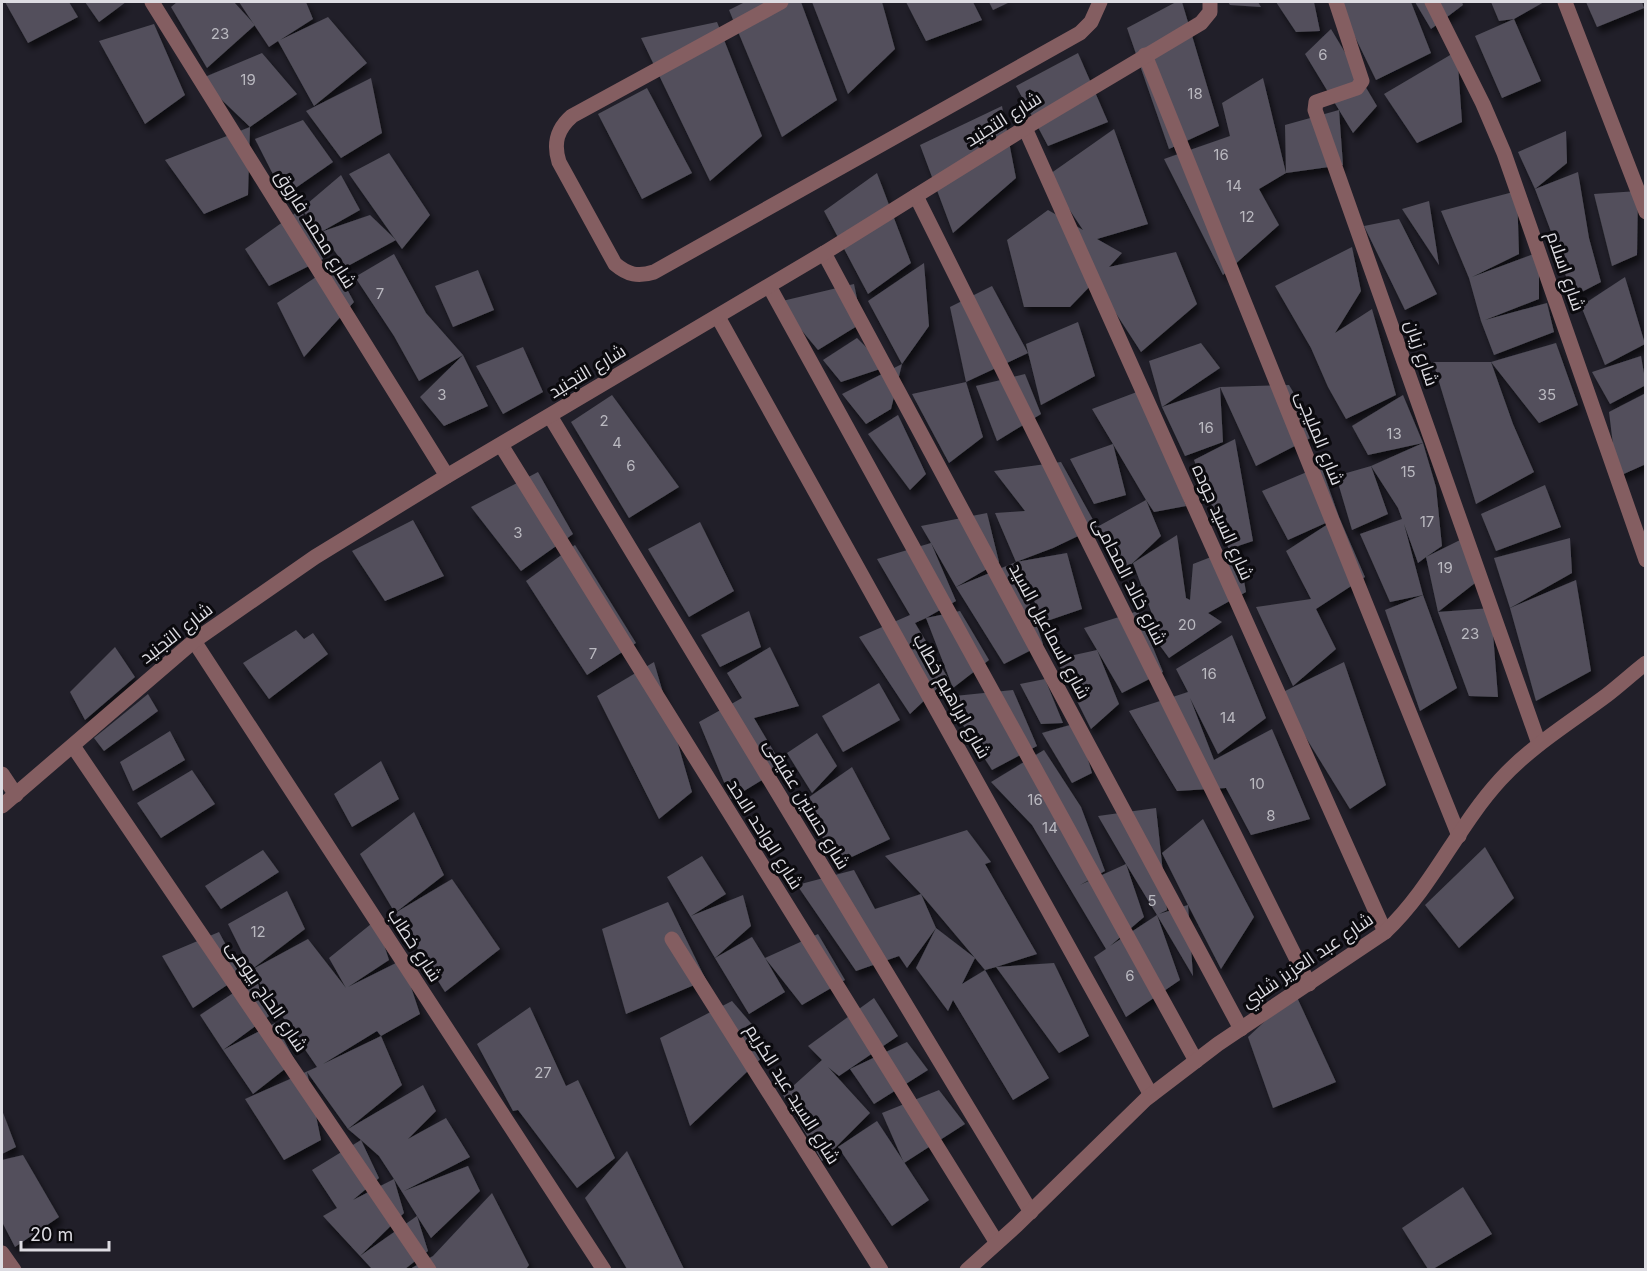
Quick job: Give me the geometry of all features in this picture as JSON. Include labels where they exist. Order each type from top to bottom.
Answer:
[{"type":"street","name":"شارع محمد فاروق","points":[[152,2],[447,476]]},
{"type":"street","points":[[781,2],[572,116],[563,124],[557,135],[556,144],[559,162],[615,264],[624,272],[635,275],[654,272],[1080,33],[1091,22],[1100,2]]},
{"type":"street","name":"شارع التجنيد","points":[[2,806],[194,641],[315,557],[447,476],[824,253],[1025,128],[1201,23],[1210,12],[1210,2]]},
{"type":"street","name":"شارع زيان","points":[[1336,2],[1362,81],[1357,88],[1317,102],[1315,110],[1539,744]]},
{"type":"street","name":"شارع اسلام","points":[[1432,2],[1483,104],[1504,153],[1646,560]]},
{"type":"street","points":[[1565,2],[1646,212]]},
{"type":"street","name":"شارع المليجى","points":[[1145,56],[1459,836]]},
{"type":"street","name":"شارع السيد جوده","points":[[1025,128],[1385,932]]},
{"type":"street","name":"شارع خالد المحامى","points":[[916,196],[1309,984]]},
{"type":"street","name":"شارع اسماعيل السيد","points":[[824,253],[1241,1029]]},
{"type":"street","points":[[769,286],[1196,1060]]},
{"type":"street","name":"شارع ابراهيم خطاب","points":[[718,316],[1151,1095]]},
{"type":"street","name":"شارع حسنين عفيفى","points":[[550,416],[1031,1212]]},
{"type":"street","name":"شارع الواحد الاحد","points":[[501,445],[997,1243]]},
{"type":"street","name":"شارع خطاب","points":[[194,641],[604,1269]]},
{"type":"street","name":"شارع عبد العزيز شلبي","points":[[967,1269],[1031,1212],[1151,1095],[1196,1060],[1385,932],[1420,894],[1484,799],[1516,763],[1609,694],[1646,663]]},
{"type":"street","name":"شارع الحاج بيومى","points":[[72,746],[429,1269]]},
{"type":"street","points":[[2,774],[16,795]]},
{"type":"street","name":"شارع السيد عبد الكريم","points":[[672,939],[881,1269]]},
{"type":"street","points":[[2,1253],[14,1269]]},
{"type":"building","points":[[5,2],[69,2],[78,17],[28,43]]},
{"type":"building","points":[[85,2],[126,2],[99,22]]},
{"type":"building","points":[[177,2],[234,2],[255,25],[207,68],[171,7]]},
{"type":"building","points":[[239,2],[306,2],[313,19],[280,40],[328,17],[367,63],[314,106],[278,41],[269,47]]},
{"type":"building","points":[[745,2],[801,2],[837,100],[782,137],[729,10]]},
{"type":"building","points":[[812,2],[882,2],[895,49],[848,94]]},
{"type":"building","points":[[906,2],[973,2],[982,20],[926,41]]},
{"type":"building","points":[[989,2],[1010,2],[993,10]]},
{"type":"building","points":[[1176,2],[1182,2],[1219,126],[1169,149],[1127,28]]},
{"type":"building","points":[[1228,2],[1258,2],[1261,7],[1230,5]]},
{"type":"building","points":[[1276,2],[1314,2],[1320,31],[1296,32]]},
{"type":"building","points":[[1338,2],[1411,2],[1431,53],[1376,80]]},
{"type":"building","points":[[1415,2],[1462,2],[1463,5],[1431,29]]},
{"type":"building","points":[[1491,2],[1544,2],[1514,19],[1499,21]]},
{"type":"building","points":[[1586,2],[1642,2],[1644,8],[1597,27]]},
{"type":"building","points":[[1514,19],[1541,81],[1502,98],[1475,36]]},
{"type":"building","points":[[717,22],[762,136],[710,181],[641,38]]},
{"type":"building","points":[[154,24],[185,95],[145,124],[99,41]]},
{"type":"building","points":[[1331,29],[1377,106],[1353,133],[1305,54]]},
{"type":"building","points":[[1457,51],[1462,122],[1417,143],[1384,94]]},
{"type":"building","points":[[262,53],[297,94],[250,127],[200,79]]},
{"type":"building","points":[[1078,53],[1108,122],[1048,146],[1016,86]]},
{"type":"building","points":[[371,78],[382,133],[341,158],[306,111]]},
{"type":"building","points":[[1263,78],[1286,173],[1259,189],[1279,225],[1223,275],[1164,159],[1230,136],[1222,103]]},
{"type":"building","points":[[647,88],[692,173],[642,199],[598,114]]},
{"type":"building","points":[[1002,106],[1016,178],[953,233],[920,145]]},
{"type":"building","points":[[1339,110],[1343,165],[1286,173],[1285,125]]},
{"type":"building","points":[[303,120],[333,162],[284,196],[255,139]]},
{"type":"building","points":[[250,127],[248,195],[204,214],[165,160]]},
{"type":"building","points":[[1114,129],[1148,224],[1097,239],[1122,253],[1109,267],[1176,252],[1197,304],[1141,352],[1095,281],[1070,307],[1024,307],[1007,240],[1048,210],[1083,230],[1047,176]]},
{"type":"building","points":[[1566,131],[1567,163],[1535,189],[1518,152]]},
{"type":"building","points":[[389,153],[430,215],[402,249],[349,174]]},
{"type":"building","points":[[1578,172],[1589,238],[1601,282],[1572,297],[1559,253],[1535,189]]},
{"type":"building","points":[[877,173],[911,263],[868,294],[824,211]]},
{"type":"building","points":[[341,175],[360,210],[321,232],[301,209]]},
{"type":"building","points":[[1517,191],[1519,254],[1472,277],[1539,252],[1539,299],[1485,320],[1547,303],[1554,332],[1494,355],[1481,321],[1469,278],[1441,211]]},
{"type":"building","points":[[1638,191],[1637,255],[1612,266],[1594,194]]},
{"type":"building","points":[[1429,201],[1439,265],[1402,209]]},
{"type":"building","points":[[301,209],[323,259],[269,286],[245,249]]},
{"type":"building","points":[[370,215],[396,240],[346,267],[321,232]]},
{"type":"building","points":[[1399,219],[1437,294],[1405,310],[1364,226]]},
{"type":"building","points":[[1352,247],[1361,291],[1335,333],[1372,309],[1396,395],[1346,419],[1328,387],[1311,348],[1275,286]]},
{"type":"building","points":[[394,254],[426,313],[463,355],[419,381],[394,336],[355,277]]},
{"type":"building","points":[[924,263],[929,326],[902,364],[868,301]]},
{"type":"building","points":[[334,265],[354,302],[304,357],[277,303]]},
{"type":"building","points":[[478,270],[494,310],[453,327],[435,286]]},
{"type":"building","points":[[1625,277],[1645,344],[1605,365],[1581,306]]},
{"type":"building","points":[[854,284],[862,323],[818,350],[778,302]]},
{"type":"building","points":[[992,286],[1028,353],[966,382],[950,307]]},
{"type":"building","points":[[1078,322],[1095,376],[1041,405],[1026,344]]},
{"type":"building","points":[[857,338],[886,367],[841,382],[823,360]]},
{"type":"building","points":[[1201,343],[1220,368],[1162,407],[1149,361]]},
{"type":"building","points":[[1556,343],[1578,405],[1539,423],[1491,362]]},
{"type":"building","points":[[523,347],[543,392],[503,414],[476,366]]},
{"type":"building","points":[[463,355],[488,406],[444,426],[420,397]]},
{"type":"building","points":[[1641,356],[1646,385],[1610,404],[1592,372]]},
{"type":"building","points":[[1433,362],[1491,362],[1513,424],[1534,472],[1476,504]]},
{"type":"building","points":[[902,364],[891,409],[866,424],[842,394]]},
{"type":"building","points":[[1025,374],[1041,414],[997,441],[976,386]]},
{"type":"building","points":[[966,382],[983,437],[949,463],[912,394]]},
{"type":"building","points":[[1289,385],[1318,434],[1256,466],[1220,387]]},
{"type":"building","points":[[1220,387],[1223,442],[1185,456],[1162,407]]},
{"type":"building","points":[[1142,390],[1186,506],[1154,512],[1092,409]]},
{"type":"building","points":[[1646,393],[1646,464],[1617,477],[1609,412]]},
{"type":"building","points":[[612,395],[679,487],[629,518],[571,422]]},
{"type":"building","points":[[1403,395],[1423,443],[1368,455],[1352,426]]},
{"type":"building","points":[[898,415],[926,474],[910,490],[868,434]]},
{"type":"building","points":[[1235,439],[1253,541],[1238,546],[1246,592],[1208,613],[1222,622],[1169,658],[1147,628],[1155,622],[1133,563],[1177,535],[1186,598],[1190,600],[1193,564],[1229,550],[1194,460]]},
{"type":"building","points":[[1423,443],[1436,487],[1442,546],[1418,563],[1404,524],[1423,595],[1390,602],[1360,534],[1402,519],[1398,508],[1371,466]]},
{"type":"building","points":[[1113,444],[1126,495],[1094,504],[1070,459]]},
{"type":"building","points":[[1061,462],[1097,527],[1053,548],[1016,562],[995,513],[1025,511],[994,471]]},
{"type":"building","points":[[1321,466],[1339,517],[1288,540],[1262,491]]},
{"type":"building","points":[[1371,466],[1388,514],[1352,530],[1336,476]]},
{"type":"building","points":[[538,472],[573,534],[521,571],[471,507]]},
{"type":"building","points":[[1545,485],[1561,527],[1496,551],[1481,514]]},
{"type":"building","points":[[1146,500],[1161,536],[1121,574],[1097,527]]},
{"type":"building","points":[[987,513],[999,562],[956,587],[921,526]]},
{"type":"building","points":[[1339,517],[1365,577],[1316,609],[1336,649],[1293,686],[1256,607],[1311,599],[1286,551]]},
{"type":"building","points":[[413,520],[444,576],[385,601],[352,551]]},
{"type":"building","points":[[700,522],[734,591],[689,617],[648,549]]},
{"type":"building","points":[[1466,537],[1475,583],[1438,612],[1426,557]]},
{"type":"building","points":[[1570,538],[1572,573],[1510,608],[1494,558]]},
{"type":"building","points":[[931,543],[956,601],[915,623],[948,678],[910,714],[859,637],[910,615],[877,559]]},
{"type":"building","points":[[575,545],[636,643],[587,675],[526,581]]},
{"type":"building","points":[[1067,553],[1082,609],[1044,622],[1016,562]]},
{"type":"building","points":[[1016,562],[1043,644],[1004,664],[956,587]]},
{"type":"building","points":[[1576,580],[1591,671],[1536,701],[1510,608]]},
{"type":"building","points":[[1423,595],[1457,688],[1420,711],[1385,610]]},
{"type":"building","points":[[1491,608],[1498,697],[1469,696],[1438,612]]},
{"type":"building","points":[[749,611],[761,647],[720,667],[701,635]]},
{"type":"building","points":[[960,611],[989,660],[953,688],[926,618]]},
{"type":"building","points":[[1138,611],[1163,672],[1122,693],[1084,628]]},
{"type":"building","points":[[296,630],[304,639],[313,633],[328,654],[269,699],[243,663]]},
{"type":"building","points":[[1232,635],[1266,718],[1218,754],[1190,698],[1214,760],[1272,729],[1310,819],[1251,835],[1226,788],[1177,791],[1129,711],[1188,692],[1176,669]]},
{"type":"building","points":[[115,647],[135,677],[85,720],[70,692]]},
{"type":"building","points":[[770,647],[799,706],[754,718],[783,767],[731,799],[699,722],[742,698],[727,673]]},
{"type":"building","points":[[1097,650],[1119,704],[1091,729],[1056,659]]},
{"type":"building","points":[[654,662],[692,792],[659,819],[597,696]]},
{"type":"building","points":[[1344,662],[1386,785],[1350,809],[1279,694]]},
{"type":"building","points":[[1045,679],[1063,723],[1041,724],[1020,684]]},
{"type":"building","points":[[879,683],[900,720],[843,752],[822,716]]},
{"type":"building","points":[[1013,690],[1037,746],[992,770],[945,697]]},
{"type":"building","points":[[148,694],[158,711],[104,751],[94,738]]},
{"type":"building","points":[[1077,723],[1092,773],[1072,783],[1042,733]]},
{"type":"building","points":[[170,731],[185,760],[133,791],[120,762]]},
{"type":"building","points":[[817,733],[837,766],[812,793],[787,753]]},
{"type":"building","points":[[1044,750],[1081,807],[1105,871],[1080,885],[1126,864],[1144,917],[1110,946],[1157,915],[1180,980],[1126,1017],[1094,957],[1106,949],[1032,825],[991,782]]},
{"type":"building","points":[[381,761],[399,799],[352,827],[334,794]]},
{"type":"building","points":[[852,767],[890,839],[841,862],[798,805]]},
{"type":"building","points":[[192,770],[215,804],[161,838],[137,803]]},
{"type":"building","points":[[1156,808],[1167,910],[1159,914],[1188,905],[1193,976],[1098,816]]},
{"type":"building","points":[[414,812],[444,875],[395,913],[360,854]]},
{"type":"building","points":[[1203,819],[1254,917],[1221,969],[1162,853]]},
{"type":"building","points":[[967,830],[991,862],[985,864],[1037,954],[985,970],[921,894],[885,856]]},
{"type":"building","points":[[1485,847],[1514,898],[1459,948],[1425,905]]},
{"type":"building","points":[[263,850],[279,872],[221,909],[205,886]]},
{"type":"building","points":[[702,856],[726,894],[691,916],[743,895],[751,926],[715,958],[667,877]]},
{"type":"building","points":[[854,870],[875,909],[921,894],[936,928],[907,968],[899,956],[856,971],[797,885]]},
{"type":"building","points":[[452,879],[500,949],[445,992],[395,913]]},
{"type":"building","points":[[287,891],[305,929],[251,970],[228,924]]},
{"type":"building","points":[[668,902],[706,980],[626,1014],[602,929]]},
{"type":"building","points":[[376,920],[389,960],[348,987],[402,960],[420,1014],[381,1036],[402,1085],[348,1129],[307,1072],[321,1140],[284,1160],[245,1099],[317,1067],[251,970],[308,939],[346,988],[329,958]],"holes":[[[377,1031],[381,1036],[323,1064]]]},
{"type":"building","points":[[936,928],[975,958],[962,984],[985,970],[1049,1078],[1013,1100],[953,1000],[948,1011],[916,968]]},
{"type":"building","points":[[219,932],[242,975],[193,1008],[162,956]]},
{"type":"building","points":[[818,934],[845,980],[802,1005],[765,958]]},
{"type":"building","points":[[752,937],[785,992],[749,1014],[715,958]]},
{"type":"building","points":[[1054,963],[1089,1036],[1059,1053],[996,967]]},
{"type":"building","points":[[256,978],[269,1016],[223,1050],[200,1015]]},
{"type":"building","points":[[1295,993],[1336,1082],[1273,1108],[1248,1037]]},
{"type":"building","points":[[874,998],[898,1036],[839,1076],[828,1067],[870,1113],[822,1161],[783,1095],[822,1060],[808,1046]]},
{"type":"building","points":[[732,1001],[772,1048],[690,1126],[660,1038]]},
{"type":"building","points":[[530,1007],[566,1086],[578,1080],[615,1158],[577,1188],[518,1110],[513,1111],[477,1044]]},
{"type":"building","points":[[275,1023],[295,1061],[253,1094],[223,1050]]},
{"type":"building","points":[[907,1042],[928,1070],[874,1104],[850,1069]]},
{"type":"building","points":[[423,1085],[436,1111],[408,1139],[446,1118],[470,1157],[404,1191],[468,1166],[480,1191],[431,1238],[379,1156],[348,1129]]},
{"type":"building","points":[[939,1090],[965,1124],[904,1163],[882,1113]]},
{"type":"building","points":[[2,1110],[16,1147],[2,1154]]},
{"type":"building","points":[[877,1121],[929,1200],[892,1226],[838,1147]]},
{"type":"building","points":[[361,1140],[379,1178],[353,1200],[394,1179],[404,1213],[360,1256],[323,1216],[337,1208],[312,1170]]},
{"type":"building","points":[[627,1151],[684,1269],[627,1269],[585,1198]]},
{"type":"building","points":[[23,1155],[59,1217],[15,1247],[2,1222],[2,1160]]},
{"type":"building","points":[[1463,1187],[1492,1234],[1433,1269],[1428,1269],[1402,1228]]},
{"type":"building","points":[[492,1193],[529,1265],[526,1269],[410,1269],[433,1256]]},
{"type":"building","points":[[417,1216],[428,1251],[405,1269],[372,1269],[360,1256]]}]
